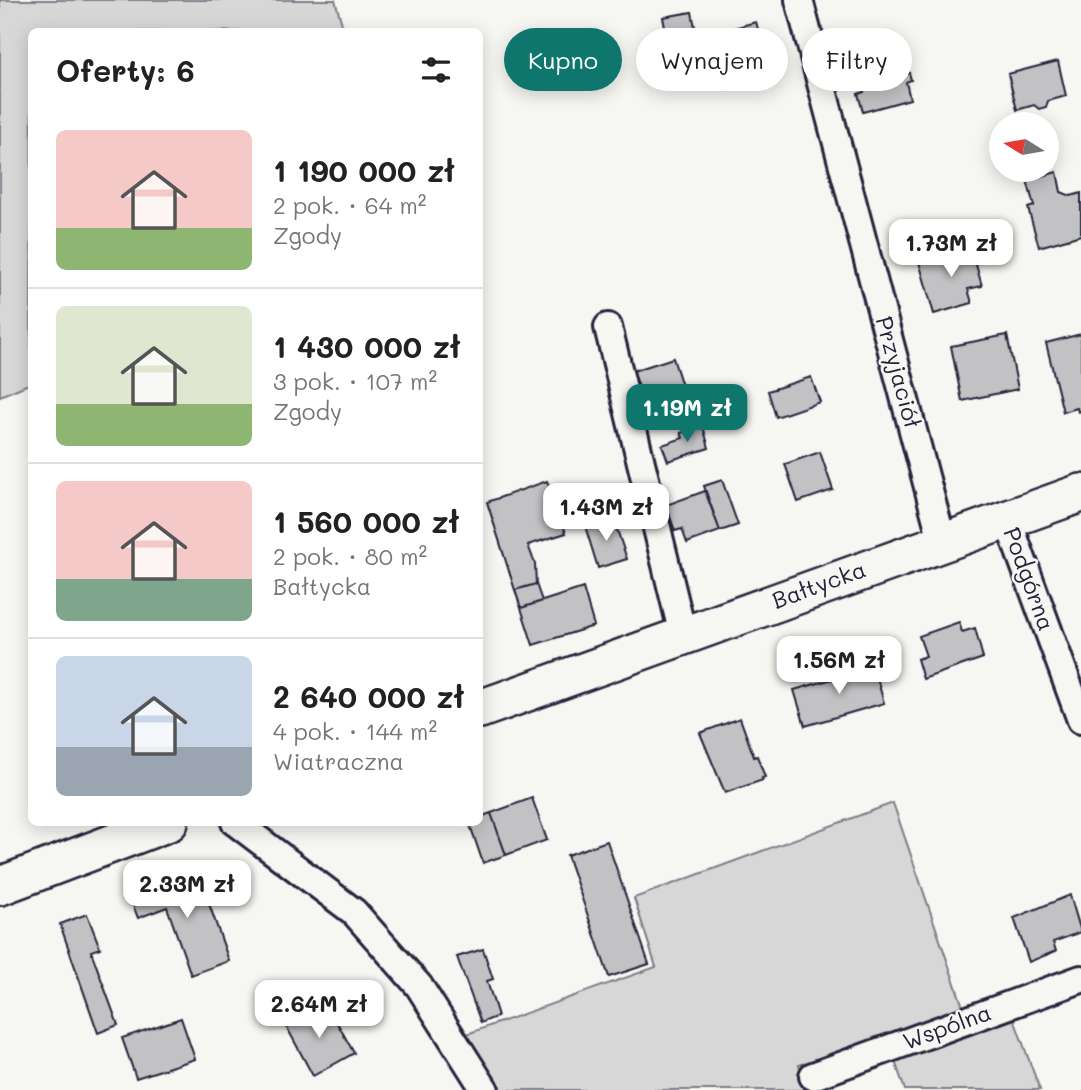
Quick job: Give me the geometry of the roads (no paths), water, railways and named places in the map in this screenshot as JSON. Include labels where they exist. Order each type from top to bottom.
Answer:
[{"type":"street","name":"Przyjaciół","points":[[799,0],[942,540]]},
{"type":"street","points":[[607,327],[682,635]]},
{"type":"street","name":"Bałtycka","points":[[483,708],[942,540],[1081,493]]},
{"type":"street","name":"Podgórna","points":[[1007,518],[1081,720]]},
{"type":"street","points":[[0,886],[158,826]]},
{"type":"street","points":[[240,826],[354,912],[419,986],[485,1090]]},
{"type":"street","name":"Wspólna","points":[[813,1076],[1081,979]]}]
